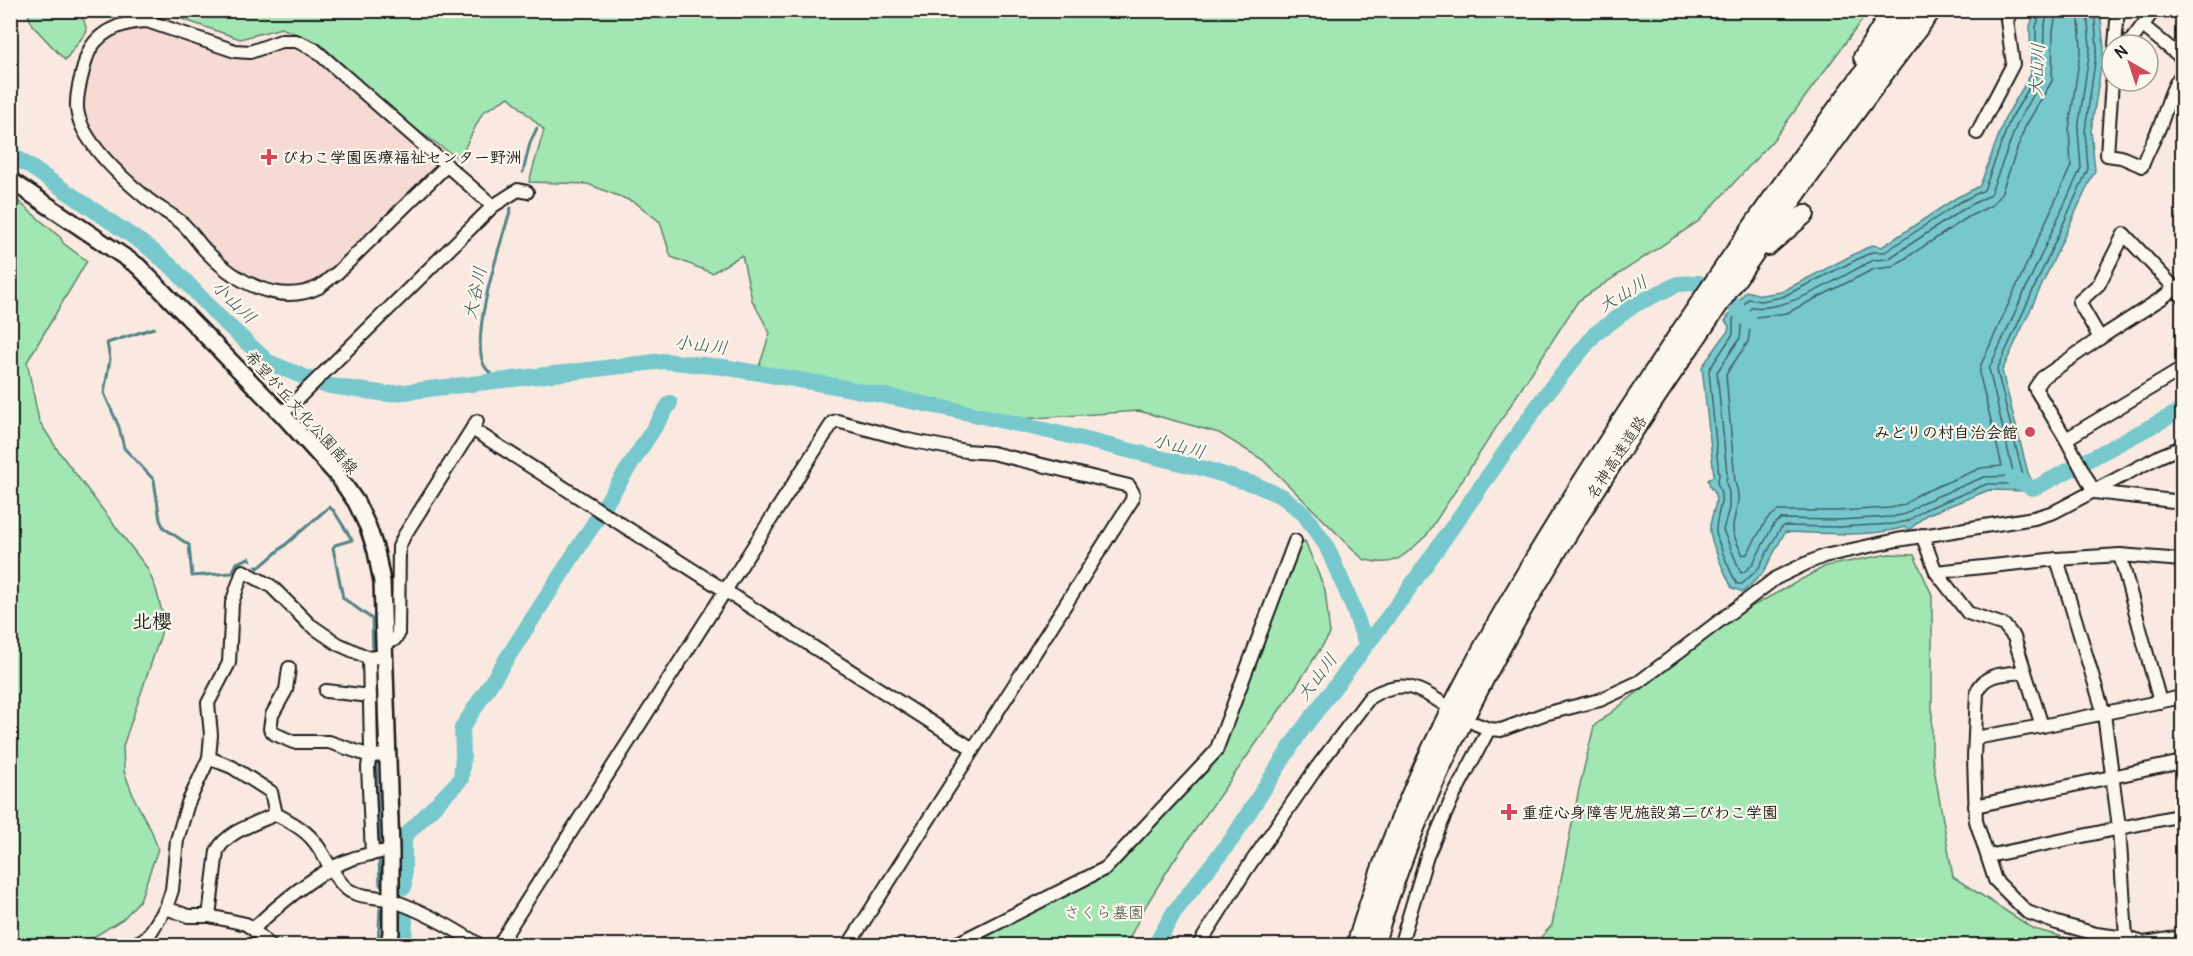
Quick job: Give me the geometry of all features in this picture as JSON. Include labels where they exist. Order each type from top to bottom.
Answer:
[{"type":"highway","points":[[1773,197],[1892,10]]},
{"type":"highway","name":"名神高速道路","points":[[1356,945],[1389,849],[1417,783],[1475,664],[1558,519],[1706,308],[1773,197],[1911,10]]},
{"type":"highway","name":"名神高速道路","points":[[1726,278],[1798,189],[1932,10]]},
{"type":"highway","points":[[1726,278],[1756,259],[1805,213]]},
{"type":"highway","name":"名神高速道路","points":[[1374,945],[1404,855],[1431,789],[1490,671],[1572,527],[1645,412],[1706,308]]},
{"type":"main road","name":"希望が丘文化公園南線","points":[[10,180],[138,266],[282,414],[339,476],[356,502],[376,551],[382,582],[391,850],[389,945]]},
{"type":"street","points":[[1977,133],[2013,64],[2007,20],[2013,10]]},
{"type":"street","points":[[2116,33],[2118,10]]},
{"type":"street","points":[[2137,33],[2154,10]]},
{"type":"street","points":[[447,165],[337,273],[319,287],[294,294],[271,292],[248,284],[219,264],[185,226],[145,198],[90,144],[82,129],[77,111],[77,93],[88,53],[95,42],[105,32],[132,21],[147,21],[235,51],[250,52],[281,40],[296,41],[314,50],[447,165],[494,206]]},
{"type":"street","points":[[2143,26],[2182,58]]},
{"type":"street","points":[[2111,93],[2107,155],[2121,157],[2142,166],[2175,84],[2182,74]]},
{"type":"street","points":[[282,414],[494,206],[518,190],[527,192]]},
{"type":"street","points":[[2094,492],[2035,388],[2042,378],[2100,338],[2162,298],[2180,290],[2124,234],[2099,284],[2079,302],[2100,338]]},
{"type":"street","points":[[2066,439],[2182,369]]},
{"type":"street","points":[[498,945],[833,422],[837,421],[908,440],[966,451],[992,453],[1129,486],[1133,493],[1132,500],[848,945]]},
{"type":"street","points":[[369,658],[385,648],[398,635],[399,547],[404,536],[475,425],[725,591],[973,749]]},
{"type":"street","points":[[1476,724],[1489,729],[1502,730],[1544,714],[1600,700],[1627,689],[1776,578],[1824,556],[1922,535],[2034,518],[2054,512],[2160,456],[2182,447]]},
{"type":"street","points":[[2094,492],[2182,502]]},
{"type":"street","points":[[1922,535],[1936,572],[1968,613],[2004,625],[2014,637],[2042,726]]},
{"type":"street","points":[[952,945],[1106,868],[1216,751],[1295,542]]},
{"type":"street","points":[[1936,572],[2057,559],[2120,555],[2182,560]]},
{"type":"street","points":[[2120,555],[2160,702]]},
{"type":"street","points":[[2057,559],[2104,714],[2119,827],[2126,938]]},
{"type":"street","points":[[130,945],[147,938],[166,908],[172,890],[177,840],[188,803],[209,758],[211,735],[208,703],[229,663],[232,603],[243,571],[271,586],[309,624],[324,635],[369,658]]},
{"type":"street","points":[[369,658],[370,756],[368,767],[372,854]]},
{"type":"street","points":[[289,668],[286,690],[272,715],[270,729],[275,734],[293,742],[329,742],[370,756],[388,755]]},
{"type":"street","points":[[2024,672],[1992,675],[1980,685],[1977,692],[1976,821],[1995,880],[2027,912],[2057,923],[2096,934],[2144,943],[2182,937]]},
{"type":"street","points":[[1198,945],[1317,767],[1370,697],[1382,690],[1408,686],[1418,688],[1442,703]]},
{"type":"street","points":[[326,691],[370,696]]},
{"type":"street","points":[[1975,738],[2182,697]]},
{"type":"street","points":[[1400,945],[1427,856],[1451,801],[1489,729]]},
{"type":"street","points":[[209,758],[232,767],[271,792],[276,814],[297,826],[313,840],[347,890],[355,894],[390,899],[449,925],[481,945]]},
{"type":"street","points":[[1975,806],[2182,762]]},
{"type":"street","points":[[209,916],[217,851],[220,844],[243,829],[276,814]]},
{"type":"street","points":[[1988,856],[2182,815]]},
{"type":"street","points":[[253,929],[276,908],[332,868],[350,860],[391,850]]},
{"type":"street","points":[[166,908],[188,916],[209,916],[246,924],[270,945]]},
{"type":"shaded area","name":"びわこ学園医療福祉センター野洲","points":[[131,27],[150,27],[247,58],[278,47],[293,46],[310,54],[417,145],[436,169],[317,284],[277,289],[250,279],[215,253],[148,194],[93,138],[85,115],[83,94],[92,56],[109,36]]},
{"type":"green space","points":[[27,11],[81,11],[87,31],[65,60],[32,25]]},
{"type":"green space","points":[[159,11],[1869,11],[1774,139],[1699,221],[1578,301],[1426,536],[1398,559],[1374,562],[1363,559],[1263,460],[1219,433],[1139,411],[1021,419],[759,367],[770,333],[752,300],[742,255],[712,273],[671,257],[660,222],[636,203],[588,184],[529,182],[544,130],[509,97],[483,112],[459,159],[407,123],[319,43],[281,28],[240,39]]},
{"type":"green space","points":[[11,195],[61,238],[63,243],[87,261],[27,362],[39,421],[59,452],[147,568],[162,612],[161,634],[123,746],[124,771],[158,849],[140,900],[123,919],[81,945],[11,945]]},
{"type":"green space","name":"さくら墓園","points":[[1305,541],[1325,590],[1330,634],[1293,691],[1174,860],[1145,907],[1126,945],[962,946],[1110,870],[1220,752],[1300,544]]},
{"type":"green space","points":[[1889,554],[1914,555],[1932,595],[1932,757],[1953,877],[2034,929],[2092,945],[1533,946],[1552,925],[1594,726],[1738,614],[1826,566]]},
{"type":"water","points":[[2035,11],[2100,11],[2102,33],[2100,33],[2100,74],[2091,131],[2095,170],[2002,371],[2028,473],[2034,485],[2031,491],[1989,490],[1926,515],[1909,530],[1905,527],[1861,534],[1785,532],[1763,573],[1743,592],[1732,588],[1711,536],[1710,525],[1716,499],[1708,480],[1714,476],[1702,367],[1728,331],[1729,326],[1725,321],[1746,291],[1761,295],[1781,292],[1872,245],[1882,247],[1956,198],[1980,186],[2005,118],[2031,74],[2030,26]]},
{"type":"waterway","name":"大谷川","points":[[523,172],[530,143],[537,128]]},
{"type":"waterway","name":"小山川","points":[[10,153],[148,247],[173,268],[219,317],[268,362],[324,385],[387,394],[664,361],[723,367],[955,410],[1205,469],[1256,485],[1283,497],[1304,514],[1326,545],[1351,602],[1366,644]]},
{"type":"waterway","name":"大谷川","points":[[497,381],[483,363],[480,348],[481,330],[489,286],[511,208]]},
{"type":"waterway","name":"大山川","points":[[1155,946],[1174,912],[1232,839],[1299,734],[1403,597],[1546,394],[1595,334],[1634,305],[1678,284],[1699,283],[1735,306],[1750,322]]},
{"type":"waterway","points":[[154,328],[107,343],[110,359],[104,393],[119,427],[124,448],[154,480],[160,520],[164,528],[189,545],[192,576],[232,573],[237,563],[249,558],[251,560]]},
{"type":"waterway","points":[[604,506],[670,403]]},
{"type":"waterway","points":[[2013,478],[2032,488],[2037,487],[2182,410]]},
{"type":"waterway","points":[[256,566],[258,568],[262,565],[329,507],[334,511],[352,540],[335,545],[333,548],[343,598],[372,619],[373,656]]},
{"type":"waterway","points":[[404,887],[404,837],[461,779],[462,728],[598,517]]},
{"type":"waterway","points":[[376,762],[379,846]]},
{"type":"waterway","points":[[379,858],[380,885]]},
{"type":"waterway","points":[[378,946],[380,909]]},
{"type":"waterway","points":[[404,946],[405,918]]},
{"type":"place","name":"びわこ学園医療福祉センター野洲","points":[[269,157]]},
{"type":"place","name":"みどりの村自治会館","points":[[2030,432]]},
{"type":"place","name":"重症心身障害児施設第二びわこ学園","points":[[1509,812]]},
{"type":"district","name":"北櫻","points":[[152,621]]}]
